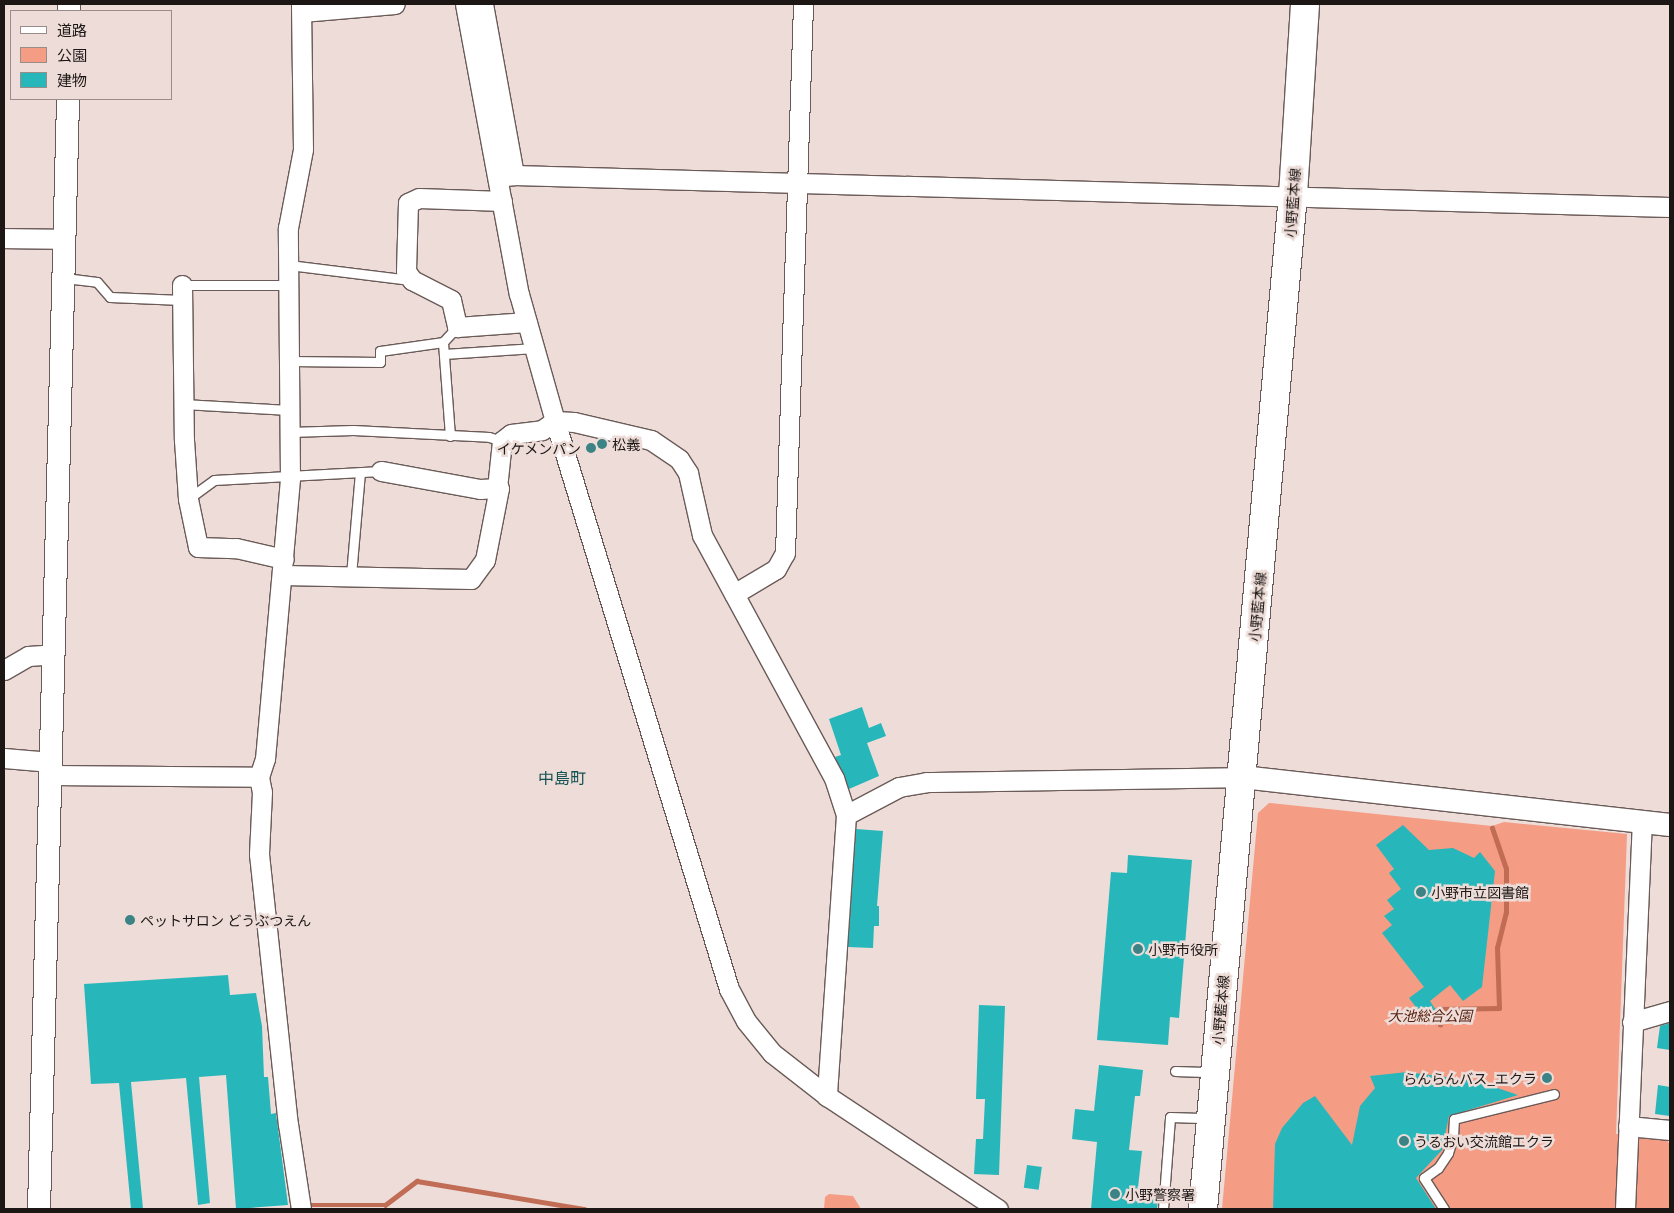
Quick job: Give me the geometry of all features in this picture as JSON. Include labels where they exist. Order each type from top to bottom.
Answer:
[{"type":"main road","name":"小野藍本線","points":[[1203,1209],[1293,195],[1305,4]]},
{"type":"street","points":[[301,1209],[288,1124],[258,854],[262,792],[259,777],[265,759],[290,478],[288,265],[290,205],[303,149],[302,8],[395,4]]},
{"type":"street","points":[[465,4],[506,176]]},
{"type":"street","points":[[483,4],[506,176],[502,201],[527,322],[555,421],[729,989],[746,1021],[772,1053],[826,1096],[998,1209]]},
{"type":"street","points":[[734,594],[776,569],[785,554],[799,183],[803,4]]},
{"type":"street","points":[[39,1209],[68,100]]},
{"type":"street","points":[[506,176],[1293,195],[1670,207]]},
{"type":"street","points":[[502,201],[419,198],[408,203],[406,271],[412,280],[451,300],[457,327],[527,322]]},
{"type":"street","points":[[4,238],[65,239]]},
{"type":"street","points":[[182,292],[185,371],[183,404],[188,499],[198,547],[236,548],[283,567],[351,575],[471,579],[485,560],[499,501],[497,488],[502,441],[511,434],[542,430],[555,421],[574,422],[651,440],[679,459],[688,473],[702,535],[834,778],[846,815],[826,1096]]},
{"type":"street","points":[[381,470],[480,489],[497,488]]},
{"type":"street","points":[[4,670],[28,656],[54,654]]},
{"type":"street","points":[[4,758],[51,769],[259,777]]},
{"type":"street","points":[[846,815],[899,788],[926,782],[1242,777],[1670,825]]},
{"type":"street","points":[[1625,1209],[1642,822]]},
{"type":"street","points":[[1632,1022],[1670,1011]]},
{"type":"street","points":[[1628,1126],[1670,1130]]},
{"type":"lane","points":[[288,265],[391,275],[412,280]]},
{"type":"lane","points":[[64,278],[96,282],[110,297],[289,285]]},
{"type":"lane","points":[[289,360],[380,362],[380,351],[443,342],[457,327]]},
{"type":"lane","points":[[443,342],[450,436]]},
{"type":"lane","points":[[444,354],[535,348]]},
{"type":"lane","points":[[183,404],[289,410]]},
{"type":"lane","points":[[289,432],[353,430],[489,437],[502,441]]},
{"type":"lane","points":[[188,499],[214,480],[290,478],[381,470]]},
{"type":"lane","points":[[351,575],[360,472]]},
{"type":"lane","points":[[1176,1071],[1215,1072]]},
{"type":"lane","points":[[1444,1209],[1424,1178],[1448,1153],[1454,1137],[1454,1119],[1554,1094]]},
{"type":"lane","points":[[1163,1209],[1170,1117],[1211,1118]]},
{"type":"green space","name":"大池総合公園","points":[[1269,803],[1492,826],[1504,822],[1627,834],[1616,1134],[1666,1138],[1670,1145],[1670,1209],[1222,1209],[1258,813]]},
{"type":"green space","points":[[829,1194],[853,1196],[861,1209],[824,1209],[825,1197]]},
{"type":"building","points":[[862,707],[869,728],[881,723],[886,736],[867,743],[879,776],[849,789],[835,757],[841,755],[829,719]]},
{"type":"building","points":[[1403,825],[1429,850],[1453,848],[1474,858],[1480,852],[1495,871],[1482,987],[1463,1001],[1450,985],[1430,1001],[1436,1010],[1425,1019],[1409,998],[1424,987],[1382,933],[1392,925],[1384,916],[1394,909],[1387,900],[1401,889],[1389,873],[1394,869],[1376,845]]},
{"type":"building","points":[[856,829],[883,831],[877,906],[879,906],[879,926],[874,926],[873,948],[848,947]]},
{"type":"building","points":[[1128,855],[1192,860],[1179,1018],[1170,1017],[1168,1045],[1097,1040],[1111,872],[1127,873]]},
{"type":"building","points":[[228,975],[230,995],[256,993],[262,1026],[264,1077],[268,1077],[271,1114],[276,1113],[288,1205],[236,1209],[226,1075],[199,1077],[210,1203],[198,1205],[186,1078],[131,1082],[143,1209],[131,1209],[119,1083],[91,1084],[84,984]]},
{"type":"building","points":[[979,1005],[1005,1006],[999,1175],[974,1174],[976,1139],[983,1139],[985,1099],[976,1099]]},
{"type":"building","points":[[1670,1023],[1670,1050],[1657,1048],[1660,1026]]},
{"type":"building","points":[[1099,1065],[1143,1070],[1140,1096],[1135,1096],[1129,1150],[1142,1151],[1137,1197],[1158,1199],[1157,1209],[1091,1209],[1097,1142],[1072,1139],[1075,1109],[1094,1111]]},
{"type":"building","name":"うるおい交流館エクラ","points":[[1407,1072],[1477,1081],[1518,1095],[1449,1116],[1442,1150],[1416,1178],[1436,1209],[1273,1209],[1275,1144],[1282,1128],[1303,1103],[1315,1096],[1352,1145],[1360,1106],[1375,1088],[1370,1076]]},
{"type":"building","points":[[1658,1085],[1670,1087],[1670,1116],[1655,1114]]},
{"type":"building","points":[[1027,1165],[1042,1167],[1039,1190],[1024,1188]]},
{"type":"waterway","points":[[1440,1025],[1440,1009],[1499,1008],[1497,948],[1506,913],[1506,869],[1492,828]]},
{"type":"waterway","points":[[307,1205],[385,1205],[417,1181],[585,1209]]},
{"type":"place","name":"松義","points":[[602,444]]},
{"type":"place","name":"イケメンパン","points":[[591,448]]},
{"type":"place","name":"小野市立図書館","points":[[1421,892]]},
{"type":"place","name":"ペットサロン どうぶつえん","points":[[130,920]]},
{"type":"place","name":"小野市役所","points":[[1138,949]]},
{"type":"place","name":"らんらんバス_エクラ","points":[[1547,1078]]},
{"type":"place","name":"うるおい交流館エクラ","points":[[1404,1141]]},
{"type":"place","name":"小野警察署","points":[[1115,1194]]},
{"type":"district","name":"中島町","points":[[562,777]]}]
